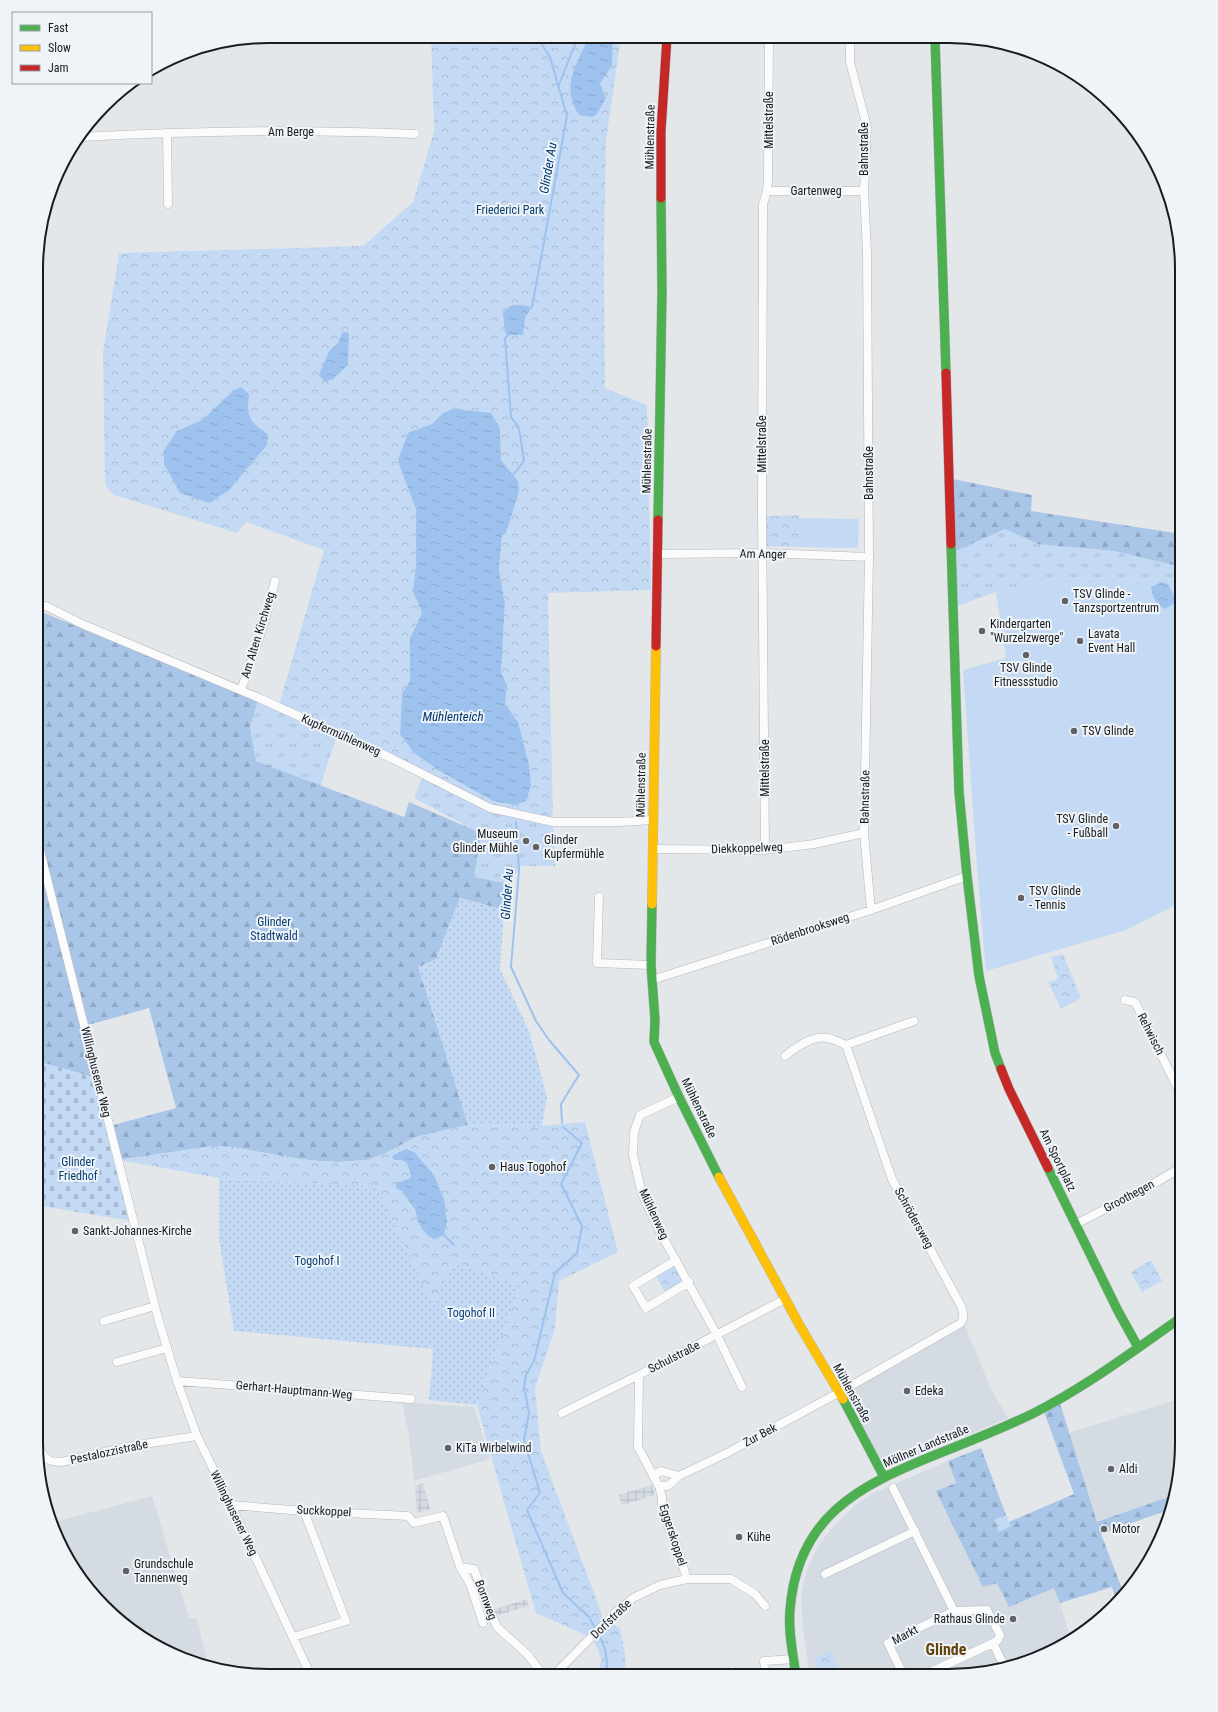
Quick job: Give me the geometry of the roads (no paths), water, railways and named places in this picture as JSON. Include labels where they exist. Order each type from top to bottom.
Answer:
[{"type":"street","name":"Mühlenstraße","points":[[667,43],[661,131],[662,292],[651,965],[655,1020],[654,1042],[679,1097],[727,1192],[785,1299],[840,1392],[884,1477]]},
{"type":"street","name":"Mittelstraße","points":[[765,850],[764,553],[762,512],[763,204],[768,191],[769,43]]},
{"type":"street","name":"Bahnstraße","points":[[850,43],[850,62],[867,127],[864,191],[867,252],[869,556],[864,833],[872,910]]},
{"type":"street","name":"Am Sportplatz","points":[[935,43],[959,792],[979,976],[992,1043],[1009,1089],[1118,1311],[1138,1347]]},
{"type":"street","name":"Am Berge","points":[[86,137],[167,133],[359,132],[416,134]]},
{"type":"street","points":[[167,133],[168,204]]},
{"type":"street","name":"Gartenweg","points":[[768,191],[864,191]]},
{"type":"street","name":"Am Anger","points":[[657,554],[764,553],[869,556]]},
{"type":"street","name":"Am Alten Kirchweg","points":[[241,690],[263,627],[275,580]]},
{"type":"street","name":"Kupfermühlenweg","points":[[43,605],[82,624],[241,690],[392,758],[490,808],[553,822],[620,822],[653,820]]},
{"type":"street","name":"Diekkoppelweg","points":[[653,849],[765,850],[814,844],[864,833]]},
{"type":"street","name":"Willinghusener Weg","points":[[43,863],[155,1306],[177,1381],[197,1436],[231,1504],[308,1669]]},
{"type":"street","name":"Rödenbrooksweg","points":[[652,980],[872,910],[967,876]]},
{"type":"street","points":[[599,897],[597,963],[651,965]]},
{"type":"street","name":"Rehwisch","points":[[1125,1000],[1135,1002],[1175,1083]]},
{"type":"street","points":[[785,1056],[796,1047],[811,1040],[827,1038],[846,1045],[914,1021]]},
{"type":"street","name":"Schrödersweg","points":[[840,1392],[961,1323],[964,1318],[964,1312],[960,1304],[892,1179],[846,1045]]},
{"type":"street","name":"Mühlenweg","points":[[679,1097],[640,1115],[634,1132],[633,1155],[642,1194],[660,1232],[717,1335],[742,1387]]},
{"type":"street","name":"Groothegen","points":[[1076,1224],[1148,1187],[1175,1171]]},
{"type":"street","points":[[676,1260],[633,1286],[646,1308],[689,1282]]},
{"type":"street","name":"Schulstraße","points":[[562,1412],[640,1375],[785,1299]]},
{"type":"street","points":[[104,1321],[155,1306]]},
{"type":"street","name":"Möllner Landstraße","points":[[795,1669],[790,1624],[791,1600],[797,1569],[808,1543],[819,1527],[846,1501],[862,1489],[884,1477],[1033,1413],[1082,1385],[1175,1322]]},
{"type":"street","points":[[117,1362],[167,1348]]},
{"type":"street","name":"Eggerskoppel","points":[[640,1375],[638,1447],[659,1486],[667,1523],[679,1550],[687,1579]]},
{"type":"street","name":"Gerhart-Hauptmann-Weg","points":[[177,1381],[411,1399]]},
{"type":"street","name":"Zur Bek","points":[[659,1486],[668,1486],[679,1476],[727,1453],[840,1392]]},
{"type":"street","name":"Pestalozzistraße","points":[[43,1456],[51,1462],[61,1462],[131,1446],[197,1436]]},
{"type":"street","points":[[653,1476],[661,1471],[679,1476]]},
{"type":"street","points":[[893,1488],[954,1611]]},
{"type":"street","name":"Suckkoppel","points":[[231,1504],[304,1511],[408,1516],[414,1524]]},
{"type":"street","points":[[293,1637],[346,1621],[304,1511]]},
{"type":"street","name":"Bornweg","points":[[414,1524],[443,1516],[460,1567],[470,1584],[483,1623]]},
{"type":"street","points":[[825,1574],[914,1531]]},
{"type":"street","name":"Bornweg","points":[[460,1567],[474,1569],[490,1614],[497,1627],[528,1655],[538,1669]]},
{"type":"street","name":"Dorfstraße","points":[[560,1669],[617,1611],[633,1598],[645,1591],[672,1582],[687,1579],[731,1579],[755,1594],[765,1606]]},
{"type":"street","points":[[470,1584],[480,1583]]},
{"type":"street","name":"Markt","points":[[901,1669],[888,1643],[954,1611],[987,1610],[1000,1635],[998,1640],[992,1643]]},
{"type":"street","points":[[937,1669],[992,1643],[1002,1662]]},
{"type":"street","points":[[765,1669],[764,1661],[794,1659]]},
{"type":"water","points":[[586,43],[613,43],[612,66],[600,84],[606,98],[597,114],[593,117],[579,115],[573,104],[570,85],[575,67]]},
{"type":"water","points":[[521,305],[532,307],[525,317],[523,335],[508,335],[505,333],[503,313],[510,306]]},
{"type":"water","points":[[343,331],[349,333],[348,365],[333,379],[325,382],[319,375],[329,351],[338,343]]},
{"type":"water","points":[[241,387],[249,394],[248,408],[250,418],[256,426],[268,434],[267,445],[229,490],[210,503],[180,493],[164,464],[164,450],[177,431],[202,420],[233,391]]},
{"type":"water","name":"Mühlenteich","points":[[457,408],[469,411],[491,413],[500,428],[501,460],[518,481],[519,491],[506,533],[502,536],[499,570],[505,604],[501,672],[507,685],[505,704],[518,722],[529,765],[531,785],[526,801],[515,805],[493,801],[443,773],[414,753],[400,734],[402,693],[410,681],[410,638],[422,613],[413,592],[416,563],[416,509],[398,460],[408,433],[432,424],[443,413]]},
{"type":"water","points":[[1161,582],[1168,584],[1175,598],[1175,603],[1165,609],[1159,605],[1155,600],[1151,587]]},
{"type":"water","points":[[406,1149],[414,1152],[434,1175],[444,1199],[447,1222],[444,1235],[435,1239],[428,1236],[419,1224],[415,1210],[402,1191],[396,1188],[396,1183],[409,1179],[411,1175],[407,1163],[401,1160],[394,1160],[392,1156]]},
{"type":"waterway","name":"Glinder Au","points":[[532,307],[567,116],[550,57],[541,43]]},
{"type":"waterway","points":[[558,87],[576,43]]},
{"type":"waterway","name":"Glinder Au","points":[[508,335],[505,338],[511,417],[519,428],[524,461],[513,475]]},
{"type":"waterway","points":[[516,822],[519,870],[511,967],[536,1021],[549,1040],[579,1075],[561,1104],[562,1123]]},
{"type":"waterway","points":[[563,1127],[582,1143],[561,1184],[582,1226],[577,1253],[555,1273],[534,1361],[526,1375],[524,1387],[529,1413],[524,1440],[540,1493],[527,1510],[563,1593],[589,1617],[596,1630]]},
{"type":"waterway","points":[[444,1235],[454,1245]]},
{"type":"waterway","points":[[598,1634],[606,1654],[607,1669]]},
{"type":"place","name":"TSV Glinde - Tanzsportzentrum","points":[[1065,601]]},
{"type":"place","name":"Kindergarten \"Wurzelzwerge\"","points":[[982,631]]},
{"type":"place","name":"Lavata Event Hall","points":[[1080,641]]},
{"type":"place","name":"TSV Glinde Fitnessstudio","points":[[1026,655]]},
{"type":"place","name":"TSV Glinde","points":[[1074,731]]},
{"type":"place","name":"TSV Glinde - Fußball","points":[[1116,826]]},
{"type":"place","name":"Museum Glinder Mühle","points":[[526,841]]},
{"type":"place","name":"Glinder Kupfermühle","points":[[536,847]]},
{"type":"place","name":"TSV Glinde - Tennis","points":[[1021,898]]},
{"type":"place","name":"Haus Togohof","points":[[492,1167]]},
{"type":"place","name":"Sankt-Johannes-Kirche","points":[[75,1231]]},
{"type":"place","name":"Edeka","points":[[907,1391]]},
{"type":"place","name":"KiTa Wirbelwind","points":[[448,1448]]},
{"type":"place","name":"Aldi","points":[[1111,1469]]},
{"type":"place","name":"Motor","points":[[1104,1529]]},
{"type":"place","name":"Kühe","points":[[739,1537]]},
{"type":"place","name":"Grundschule Tannenweg","points":[[126,1571]]},
{"type":"place","name":"Rathaus Glinde","points":[[1013,1619]]},
{"type":"district","name":"Glinde","points":[[946,1649]]},
{"type":"park label","name":"Friederici Park","points":[[510,210]]},
{"type":"park label","name":"Glinder Stadtwald","points":[[274,929]]},
{"type":"park label","name":"Glinder Friedhof","points":[[78,1169]]},
{"type":"park label","name":"Togohof I","points":[[317,1261]]},
{"type":"park label","name":"Togohof II","points":[[471,1313]]}]
